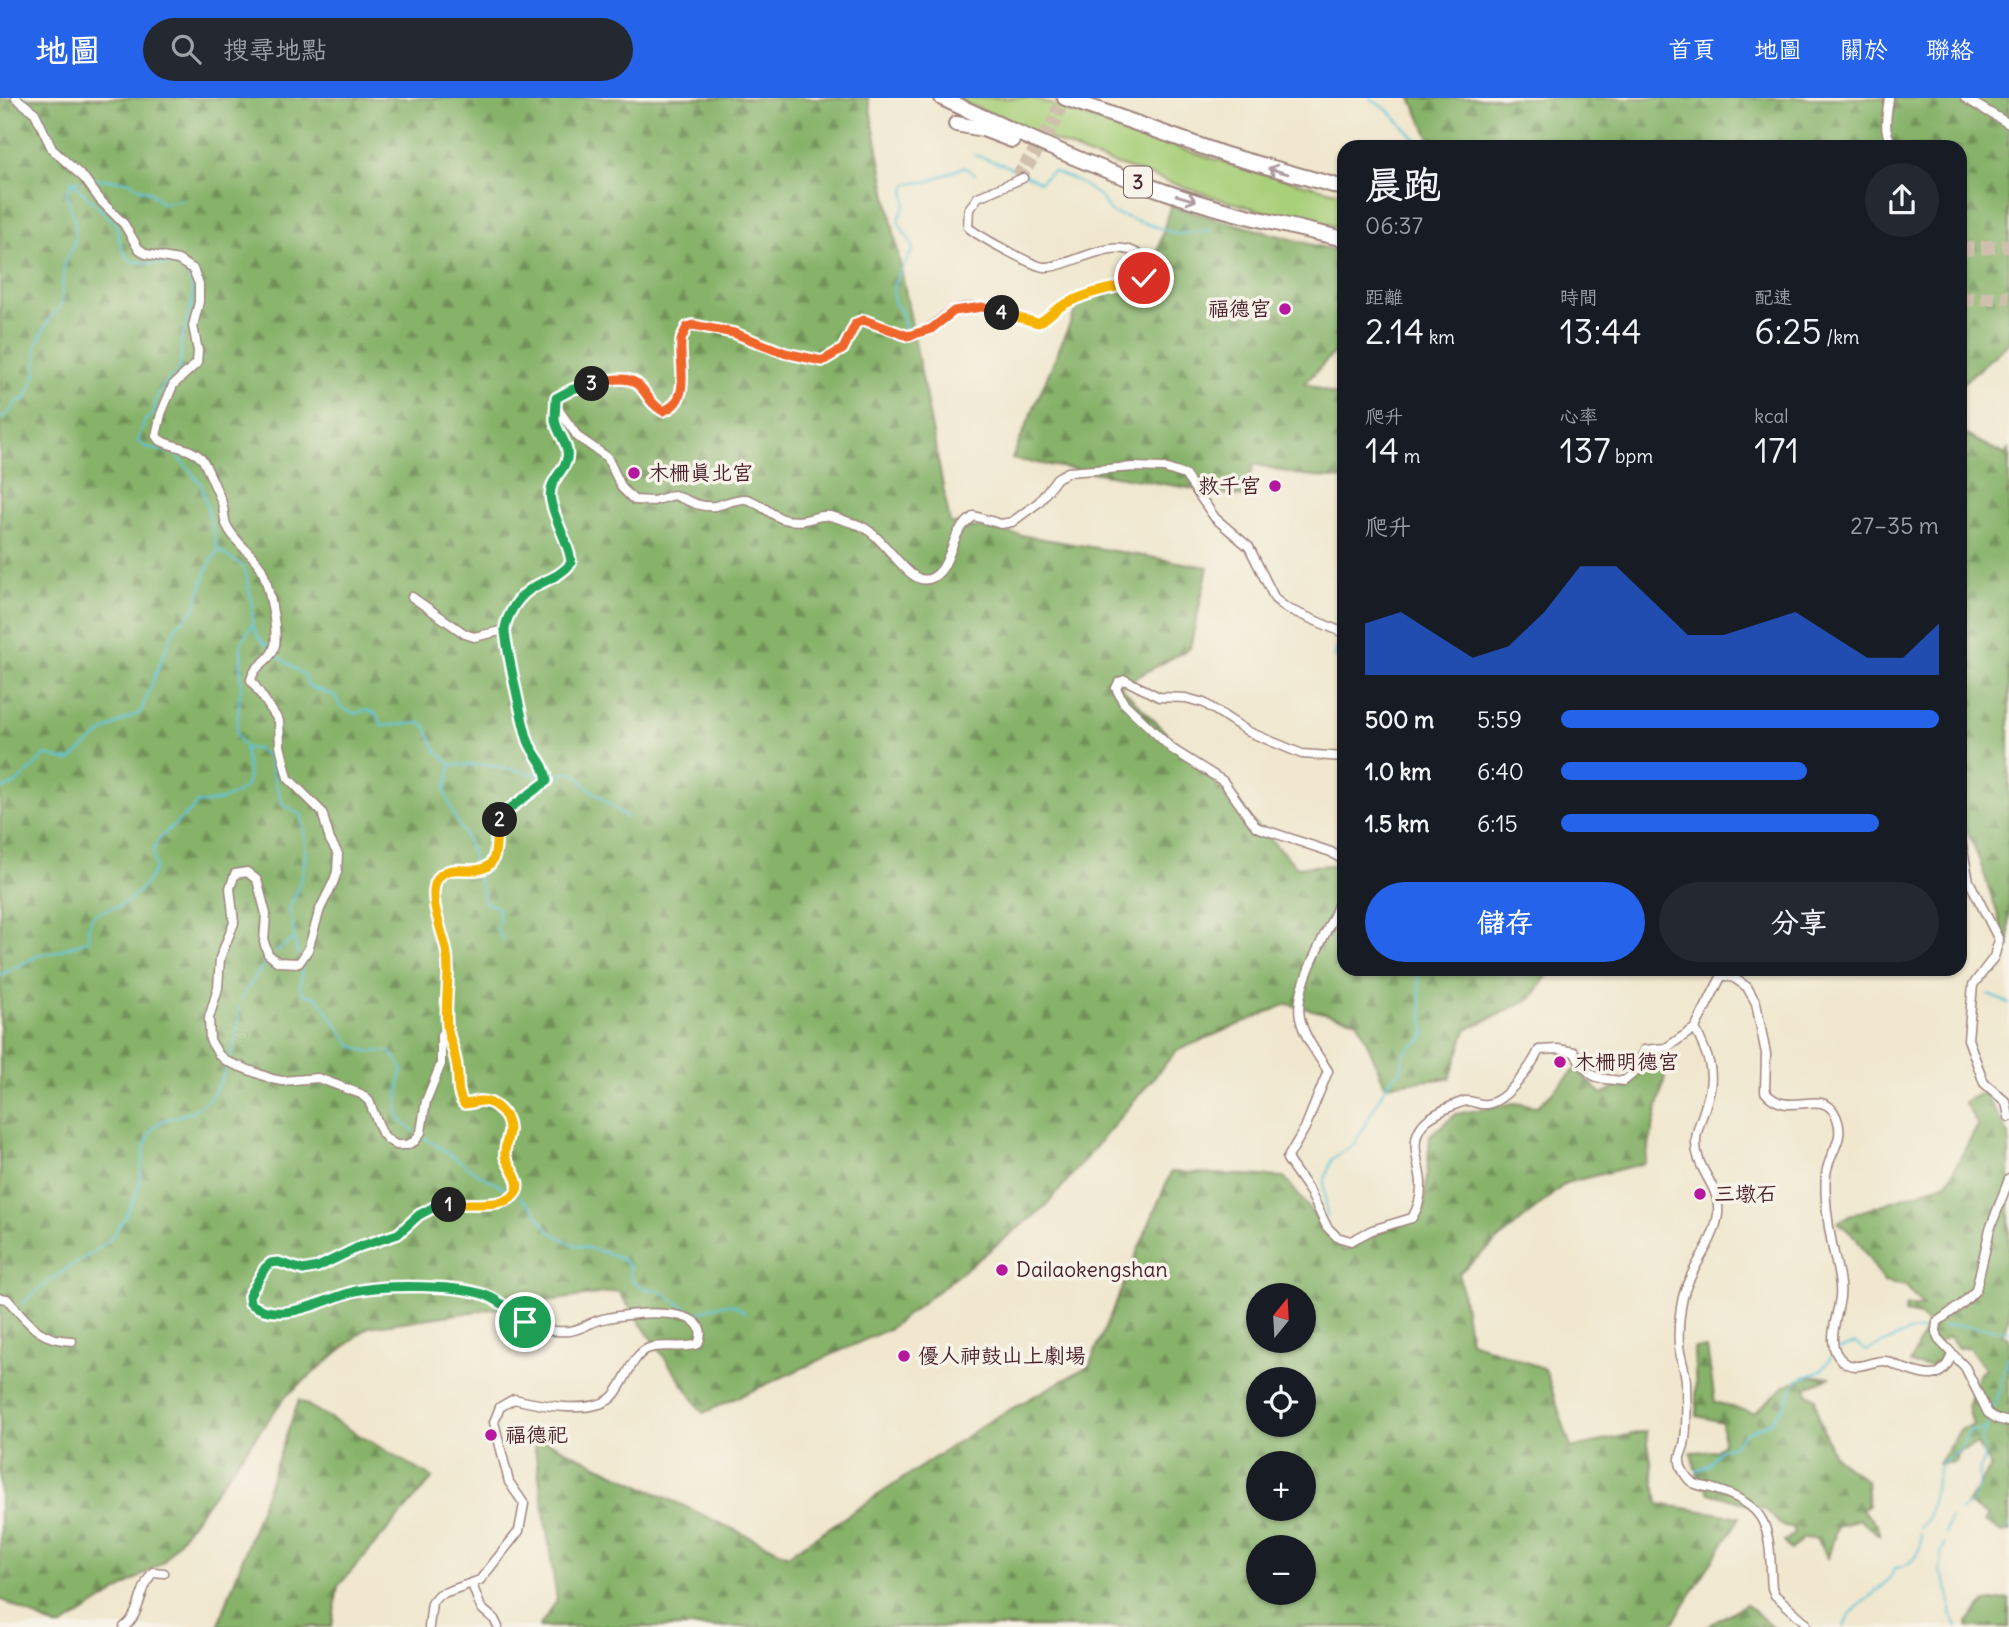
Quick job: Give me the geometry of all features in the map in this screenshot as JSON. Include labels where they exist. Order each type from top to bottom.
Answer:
[{"type":"highway","name":"3","points":[[942,98],[1085,161],[1164,192],[1337,237]]},
{"type":"highway","points":[[1065,98],[1226,155],[1337,186]]},
{"type":"highway","points":[[956,124],[984,129],[1068,161],[1085,161]]},
{"type":"street","points":[[16,98],[35,113],[52,149],[85,179],[100,200],[124,224],[138,248],[146,254],[178,260],[193,269],[199,284],[199,302],[193,326],[198,351],[197,363],[173,385],[161,414],[156,436],[163,443],[180,446],[204,460],[223,505],[227,526],[236,541],[263,572],[273,618],[275,644],[272,654],[255,670],[251,680],[279,721],[280,746],[288,778],[322,812],[330,840],[338,854],[337,872],[316,919],[308,950],[299,963],[278,962],[268,954],[264,942],[267,919],[257,880],[247,872],[235,874],[230,888],[234,923],[220,958],[218,988],[209,1018],[210,1040],[219,1055],[228,1062],[272,1079],[282,1081],[318,1078],[361,1094],[369,1101],[387,1139],[396,1144],[407,1145],[415,1141],[421,1132],[426,1101],[441,1064],[441,1037],[447,1026]]},
{"type":"street","points":[[1889,98],[1886,129],[1889,140]]},
{"type":"street","points":[[1965,98],[2009,124]]},
{"type":"street","points":[[429,1627],[432,1602],[438,1595],[480,1580],[519,1531],[524,1504],[509,1482],[494,1422],[500,1407],[514,1399],[571,1408],[602,1404],[613,1398],[642,1351],[651,1347],[690,1347],[698,1344],[702,1337],[699,1327],[690,1318],[657,1313],[601,1319],[573,1331],[545,1331],[525,1322],[488,1296],[462,1290],[377,1287],[298,1310],[284,1311],[255,1307],[250,1303],[249,1296],[265,1268],[271,1263],[278,1262],[303,1270],[318,1267],[361,1246],[398,1234],[419,1215],[434,1207],[460,1203],[485,1204],[511,1198],[517,1191],[517,1182],[505,1155],[509,1125],[503,1112],[482,1101],[464,1104],[460,1098],[457,1067],[447,1026],[446,948],[436,915],[435,886],[441,875],[458,869],[479,871],[488,866],[494,858],[496,828],[505,812],[547,781],[546,768],[529,743],[505,630],[514,607],[525,592],[558,575],[571,563],[571,554],[550,498],[555,476],[566,461],[567,447],[555,422],[556,398],[573,389],[625,379],[637,384],[651,404],[663,411],[673,408],[680,398],[682,383],[681,340],[687,327],[693,325],[734,333],[785,353],[822,361],[843,349],[856,323],[864,320],[908,336],[931,329],[954,311],[982,307],[1038,323],[1048,318],[1055,310],[1093,292],[1139,282],[1144,278],[1146,263],[1142,257],[1129,250],[1116,249],[1082,255],[1044,267],[1026,261],[968,228],[969,209],[978,197],[1018,177]]},
{"type":"street","points":[[556,407],[578,437],[607,457],[622,488],[634,500],[653,501],[674,495],[697,505],[712,506],[743,499],[753,501],[781,518],[802,522],[828,516],[868,527],[888,547],[910,576],[919,580],[929,579],[939,572],[960,529],[974,516],[1001,524],[1012,522],[1039,502],[1057,478],[1068,472],[1134,467],[1164,468],[1185,475],[1215,518],[1249,547],[1275,599],[1286,608],[1337,630]]},
{"type":"street","points":[[412,597],[464,634],[474,637],[505,630]]},
{"type":"street","points":[[1337,757],[1301,754],[1249,732],[1204,703],[1186,698],[1159,697],[1125,680],[1119,682],[1116,688],[1123,702],[1172,749],[1223,781],[1256,827],[1337,856]]},
{"type":"street","points":[[1967,871],[1969,881],[1998,940],[1994,957],[1973,985],[1968,1039],[1984,1083],[2006,1102],[2009,1117]]},
{"type":"street","points":[[1337,908],[1315,951],[1302,990],[1299,1016],[1309,1040],[1328,1071],[1305,1128],[1287,1159],[1310,1192],[1327,1227],[1337,1237],[1350,1241],[1372,1230],[1412,1218],[1419,1205],[1421,1185],[1416,1160],[1418,1133],[1429,1117],[1466,1101],[1486,1105],[1500,1098],[1531,1067],[1539,1050],[1574,1052],[1594,1078],[1625,1081],[1635,1072],[1644,1050],[1667,1048],[1695,1028],[1720,976]]},
{"type":"street","points":[[1730,976],[1747,987],[1756,1003],[1766,1054],[1765,1091],[1772,1101],[1784,1105],[1815,1101],[1828,1106],[1835,1113],[1840,1132],[1838,1145],[1829,1161],[1826,1175],[1829,1231],[1840,1295],[1833,1350],[1842,1361],[1851,1366],[1885,1362],[1922,1375],[1938,1375],[1946,1369],[1952,1355]]},
{"type":"street","points":[[1695,1028],[1710,1062],[1712,1074],[1710,1090],[1698,1127],[1698,1163],[1714,1189],[1718,1212],[1714,1231],[1689,1277],[1682,1300],[1679,1345],[1686,1377],[1684,1446],[1680,1463],[1693,1482],[1720,1490],[1750,1505],[1762,1520],[1768,1535],[1772,1588],[1776,1595],[1797,1612],[1807,1627]]},
{"type":"street","points":[[2009,1179],[1990,1229],[1976,1290],[1937,1322],[1936,1331],[1939,1340],[1965,1367],[1988,1413],[2009,1422]]},
{"type":"street","points":[[0,1298],[7,1299],[38,1333],[55,1341],[72,1341]]},
{"type":"street","points":[[124,1627],[131,1622],[146,1580],[153,1572],[164,1573]]},
{"type":"street","points":[[471,1584],[481,1608],[494,1619],[498,1627]]},
{"type":"green space","points":[[0,98],[868,98],[950,523],[1208,567],[1190,648],[1120,686],[1297,867],[1337,864],[1337,976],[1547,976],[1531,999],[1466,1030],[1450,1078],[1385,1085],[1358,1021],[1287,1004],[1176,1051],[1045,1207],[889,1329],[703,1413],[618,1291],[368,1327],[285,1397],[163,1562],[61,1627],[0,1599]]},
{"type":"green space","points":[[953,98],[1033,98],[1249,170],[1337,192],[1337,227],[1273,214],[1217,198],[1088,155]]},
{"type":"green space","points":[[1411,98],[2009,98],[2009,343],[1967,379],[1967,140],[1431,140]]},
{"type":"green space","points":[[1170,206],[1337,250],[1337,349],[1305,383],[1337,395],[1337,478],[1304,476],[1254,464],[1244,497],[1012,459],[1080,300],[1144,286],[1151,276]]},
{"type":"green space","points":[[1967,436],[2005,455],[2009,449],[2009,948],[1967,831]]},
{"type":"green space","points":[[1669,1059],[1645,1163],[1566,1183],[1459,1273],[1470,1341],[1545,1369],[1571,1448],[1646,1431],[1658,1504],[1740,1517],[1670,1627],[539,1627],[557,1600],[533,1435],[788,1555],[991,1420],[1089,1366],[1171,1172],[1284,1177],[1343,1251],[1424,1211],[1430,1135],[1456,1114],[1514,1103],[1538,1106],[1576,1069],[1602,1094]]},
{"type":"green space","points":[[1984,1092],[2009,1135],[2009,1317],[2002,1335],[2009,1338],[2009,1531],[2002,1533],[1984,1522],[1988,1516],[1967,1504],[1991,1467],[1977,1444],[1959,1452],[1955,1462],[1938,1464],[1961,1429],[1973,1426],[1968,1407],[1978,1375],[1985,1369],[1969,1347],[1958,1348],[1949,1336],[1939,1342],[1941,1354],[1936,1367],[1910,1364],[1927,1325],[1920,1316],[1905,1313],[1906,1306],[1923,1306],[1906,1286],[1884,1282],[1856,1238],[1838,1222],[1851,1215],[1947,1183],[1978,1125],[1964,1102]]},
{"type":"green space","points":[[1694,1348],[1707,1348],[1715,1402],[1754,1413],[1786,1385],[1807,1376],[1831,1377],[1806,1387],[1809,1395],[1815,1397],[1819,1420],[1834,1456],[1866,1481],[1868,1506],[1861,1509],[1877,1525],[1880,1536],[1858,1519],[1837,1527],[1828,1558],[1816,1539],[1803,1538],[1791,1550],[1784,1542],[1794,1534],[1794,1528],[1784,1527],[1765,1509],[1709,1493],[1697,1473],[1699,1470],[1695,1468],[1691,1452],[1716,1451],[1723,1443],[1722,1422],[1697,1416]]},
{"type":"green space","points":[[299,1400],[433,1478],[338,1586],[332,1627],[218,1627]]},
{"type":"green space","points":[[2009,1599],[2009,1627],[1968,1627],[1967,1622],[1986,1602]]},
{"type":"green space","points":[[1746,1604],[1773,1627],[1706,1627]]},
{"type":"waterway","points":[[25,98],[41,113],[63,154]]},
{"type":"waterway","points":[[1370,98],[1390,112],[1416,140]]},
{"type":"waterway","points":[[975,155],[1007,166],[1040,182],[1052,171],[1075,180],[1100,196],[1110,212],[1178,234],[1211,230]]},
{"type":"waterway","points":[[905,328],[901,311],[893,297],[894,282],[913,250],[898,220],[906,204],[905,190],[908,184],[930,181],[964,167],[975,174]]},
{"type":"waterway","points":[[71,179],[116,224],[122,250],[130,261],[182,266],[192,285],[192,302],[182,339],[180,367],[160,391],[154,414],[145,420],[138,441],[147,448],[175,453],[201,484],[218,550],[244,567],[253,606],[252,625],[241,643],[241,685],[236,733],[245,748],[256,749],[267,755],[282,803],[302,816],[305,841],[303,874],[289,908],[298,954]]},
{"type":"waterway","points":[[93,179],[129,181],[150,192],[163,204],[184,199]]},
{"type":"waterway","points":[[0,419],[8,414],[18,400],[25,400],[37,371],[36,345],[49,320],[61,305],[64,263],[75,242],[75,220],[66,194],[72,182],[80,181]]},
{"type":"waterway","points":[[0,790],[17,783],[46,755],[70,761],[102,733],[140,713],[174,629],[195,609],[205,573],[218,550]]},
{"type":"waterway","points":[[252,625],[269,648]]},
{"type":"waterway","points":[[1337,646],[1334,657],[1337,659]]},
{"type":"waterway","points":[[276,655],[305,676],[308,686],[335,696],[340,706],[354,714],[366,710],[376,714],[382,726],[421,723],[426,727],[436,750],[451,765],[491,765],[540,775]]},
{"type":"waterway","points":[[0,975],[41,954],[53,953],[89,940],[88,929],[92,916],[124,903],[135,895],[149,878],[156,866],[153,856],[155,847],[167,831],[197,803],[227,798],[242,789],[248,774],[245,749]]},
{"type":"waterway","points":[[451,767],[445,791],[454,816],[468,841],[475,864]]},
{"type":"waterway","points":[[553,776],[575,772],[584,784],[627,818]]},
{"type":"waterway","points":[[478,877],[485,902],[498,908],[499,921],[496,929],[504,940]]},
{"type":"waterway","points":[[276,952],[292,940]]},
{"type":"waterway","points":[[241,999],[267,959]]},
{"type":"waterway","points":[[302,966],[300,987],[304,994],[318,998],[352,1046],[367,1051],[391,1052],[403,1070],[398,1106],[400,1119],[414,1131]]},
{"type":"waterway","points":[[1327,1217],[1324,1182],[1332,1159],[1355,1143],[1388,1082],[1401,1070],[1408,1048],[1422,1040],[1425,1033],[1418,976]]},
{"type":"waterway","points":[[1988,995],[2009,1003]]},
{"type":"waterway","points":[[230,1058],[237,1037],[239,1008]]},
{"type":"waterway","points":[[22,1304],[46,1283],[96,1251],[111,1238],[136,1194],[145,1147],[153,1129],[162,1121],[185,1114],[209,1099],[226,1068]]},
{"type":"waterway","points":[[425,1138],[509,1191]]},
{"type":"waterway","points":[[520,1197],[532,1207],[549,1231],[572,1244],[621,1259],[630,1267],[631,1280],[643,1288],[658,1290],[695,1314],[727,1304],[744,1312]]},
{"type":"waterway","points":[[1943,1327],[1957,1325],[2009,1331]]},
{"type":"waterway","points":[[1840,1349],[1855,1343],[1866,1351],[1909,1332],[1930,1329]]},
{"type":"waterway","points":[[1992,1412],[2009,1356]]},
{"type":"waterway","points":[[1697,1471],[1710,1464],[1720,1449],[1733,1445],[1746,1433],[1769,1423],[1782,1409],[1797,1380],[1821,1371],[1831,1357]]},
{"type":"waterway","points":[[1959,1512],[1972,1502],[1979,1484],[1980,1468],[1984,1459],[1982,1440],[1989,1419]]},
{"type":"waterway","points":[[1919,1528],[1928,1518],[1941,1463],[1960,1450],[1969,1432],[1985,1429]]},
{"type":"waterway","points":[[1945,1534],[1950,1518]]},
{"type":"waterway","points":[[2006,1531],[2009,1526]]},
{"type":"waterway","points":[[1844,1627],[1854,1611],[1884,1584],[1895,1568],[1907,1564],[1915,1557],[1920,1546],[1920,1534]]},
{"type":"waterway","points":[[1945,1543],[1939,1570],[1948,1591],[1951,1613],[1957,1627]]},
{"type":"tunnel","points":[[1016,174],[1051,121],[1059,98]]},
{"type":"tunnel","points":[[1023,178],[1057,124],[1066,98]]},
{"type":"tunnel","points":[[1967,249],[2009,246]]},
{"type":"tunnel","points":[[1967,300],[2009,297]]},
{"type":"place","name":"福德宮","points":[[1285,309]]},
{"type":"place","name":"木柵真北宮","points":[[634,473]]},
{"type":"place","name":"救千宮","points":[[1275,486]]},
{"type":"place","name":"木柵明德宮","points":[[1560,1062]]},
{"type":"place","name":"三墩石","points":[[1700,1194]]},
{"type":"place","name":"Dailaokengshan","points":[[1002,1270]]},
{"type":"place","name":"優人神鼓山上劇場","points":[[904,1356]]},
{"type":"place","name":"福德祀","points":[[491,1435]]},
{"type":"route","points":[[525,1322],[488,1296],[462,1290],[377,1287],[298,1310],[284,1311],[255,1307],[250,1303],[249,1296],[265,1268],[271,1263],[278,1262],[303,1270],[318,1267],[361,1246],[398,1234],[419,1215],[434,1207],[460,1203],[485,1204],[511,1198],[517,1191],[517,1182],[505,1155],[509,1125],[503,1112],[482,1101],[464,1104],[460,1098],[457,1067],[447,1026],[446,948],[436,915],[435,886],[437,879],[448,872],[458,869],[479,871],[488,866],[494,858],[496,828],[505,812],[547,781],[546,768],[529,743],[505,630],[514,607],[525,592],[566,570],[571,563],[571,554],[550,498],[555,476],[566,461],[567,447],[555,422],[556,398],[573,389],[625,379],[637,384],[651,404],[663,411],[673,408],[680,398],[682,383],[681,340],[687,327],[693,325],[734,333],[785,353],[822,361],[843,349],[856,323],[864,320],[908,336],[931,329],[954,311],[982,307],[1038,323],[1048,318],[1055,310],[1093,292],[1139,282],[1144,278]]}]
